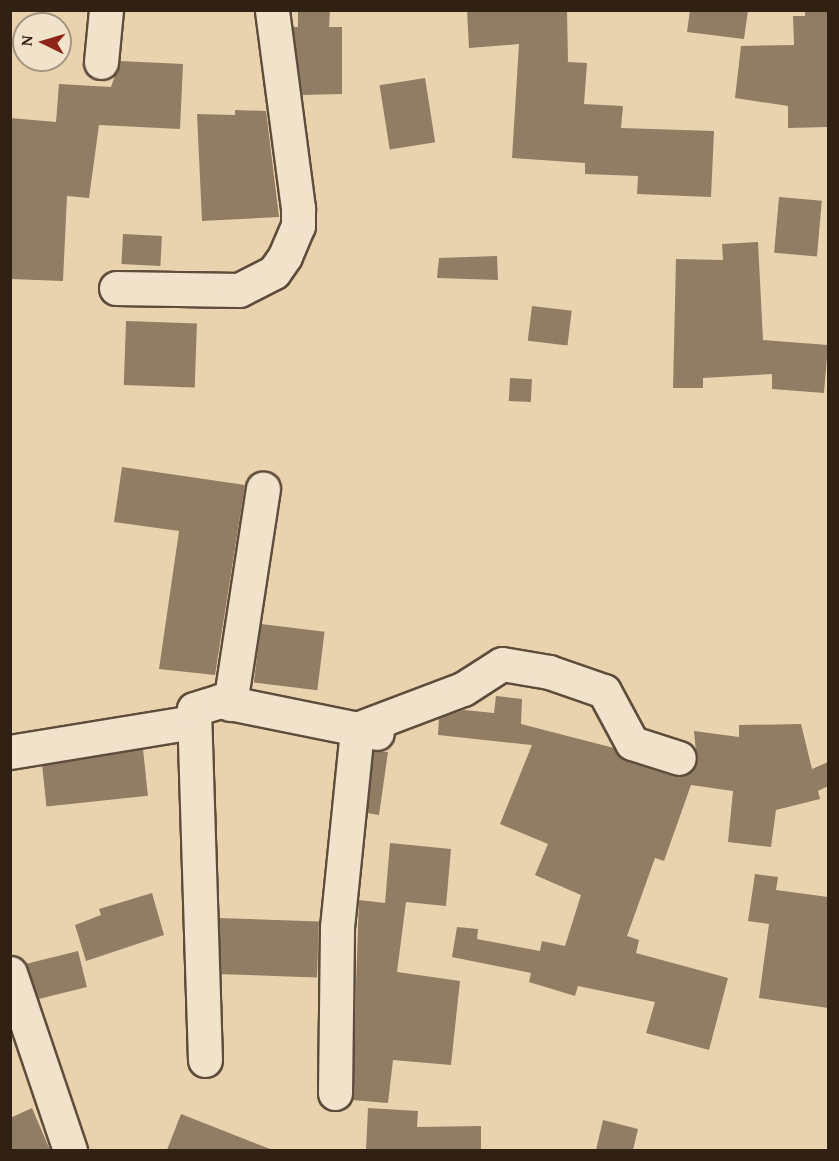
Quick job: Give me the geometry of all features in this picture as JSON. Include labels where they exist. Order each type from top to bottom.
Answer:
[{"type":"street","points":[[101,62],[106,10]]},
{"type":"street","points":[[116,288],[239,291],[274,272],[285,256],[298,226],[298,208],[272,10]]},
{"type":"street","points":[[230,704],[263,489]]},
{"type":"street","points":[[205,1060],[194,709],[230,704],[372,732],[463,689],[502,664],[549,672],[604,691],[632,743],[679,758]]},
{"type":"street","points":[[10,752],[194,722]]},
{"type":"street","points":[[335,1093],[337,927],[372,732]]},
{"type":"street","points":[[10,973],[70,1150]]},
{"type":"building","points":[[298,10],[330,10],[329,27],[342,27],[342,94],[302,95],[293,27],[298,27]]},
{"type":"building","points":[[467,10],[567,10],[568,62],[587,63],[584,104],[623,106],[621,128],[714,131],[711,197],[637,194],[638,176],[585,174],[585,163],[512,158],[519,44],[469,48]]},
{"type":"building","points":[[690,10],[748,10],[744,39],[687,32]]},
{"type":"building","points":[[805,10],[828,10],[828,127],[788,128],[788,106],[735,98],[741,46],[794,45],[793,16],[805,16]]},
{"type":"building","points":[[120,61],[183,64],[180,129],[99,125],[89,198],[67,196],[63,281],[10,279],[10,118],[56,122],[59,84],[111,87]]},
{"type":"building","points":[[425,78],[435,142],[390,149],[380,85]]},
{"type":"building","points":[[235,110],[266,111],[279,217],[202,221],[197,114],[235,115]]},
{"type":"building","points":[[779,197],[822,201],[817,257],[774,253]]},
{"type":"building","points":[[123,234],[162,236],[160,266],[121,264]]},
{"type":"building","points":[[758,242],[763,340],[828,345],[824,393],[772,389],[772,374],[703,378],[703,388],[673,388],[676,259],[723,260],[722,244]]},
{"type":"building","points":[[497,256],[498,280],[437,278],[439,258]]},
{"type":"building","points":[[532,306],[572,311],[567,346],[528,341]]},
{"type":"building","points":[[126,321],[197,323],[195,387],[124,385]]},
{"type":"building","points":[[510,378],[532,379],[531,402],[509,401]]},
{"type":"building","points":[[122,467],[245,485],[215,675],[159,669],[179,531],[114,522]]},
{"type":"building","points":[[261,624],[325,632],[317,690],[254,683]]},
{"type":"building","points":[[496,696],[522,699],[521,724],[614,748],[626,761],[673,776],[684,776],[697,764],[694,731],[739,737],[739,725],[801,724],[812,769],[828,762],[828,786],[818,791],[820,799],[776,810],[771,847],[728,842],[733,791],[691,785],[664,861],[655,858],[627,936],[639,940],[636,953],[728,978],[709,1050],[646,1033],[655,1002],[578,986],[575,996],[529,982],[531,973],[452,957],[457,927],[478,929],[477,939],[540,951],[542,941],[565,946],[581,895],[535,875],[548,844],[500,824],[532,745],[438,735],[439,718],[464,710],[494,713]]},
{"type":"building","points":[[143,749],[148,796],[46,806],[42,760]]},
{"type":"building","points":[[374,751],[388,752],[379,815],[367,813]]},
{"type":"building","points":[[390,843],[451,849],[446,906],[406,902],[397,972],[460,981],[451,1065],[393,1060],[388,1103],[352,1100],[359,900],[385,903]]},
{"type":"building","points":[[755,874],[778,877],[776,890],[828,897],[828,1008],[759,998],[769,924],[748,921]]},
{"type":"building","points":[[152,893],[164,935],[86,961],[75,925],[101,915],[99,909]]},
{"type":"building","points":[[219,918],[319,921],[317,977],[217,974]]},
{"type":"building","points":[[78,951],[87,987],[36,1000],[27,964]]},
{"type":"building","points":[[32,1108],[50,1150],[10,1150],[10,1118]]},
{"type":"building","points":[[368,1108],[418,1111],[417,1127],[481,1126],[481,1150],[366,1150]]},
{"type":"building","points":[[181,1114],[270,1149],[270,1150],[167,1150]]},
{"type":"building","points":[[603,1120],[638,1129],[633,1150],[596,1150]]}]
